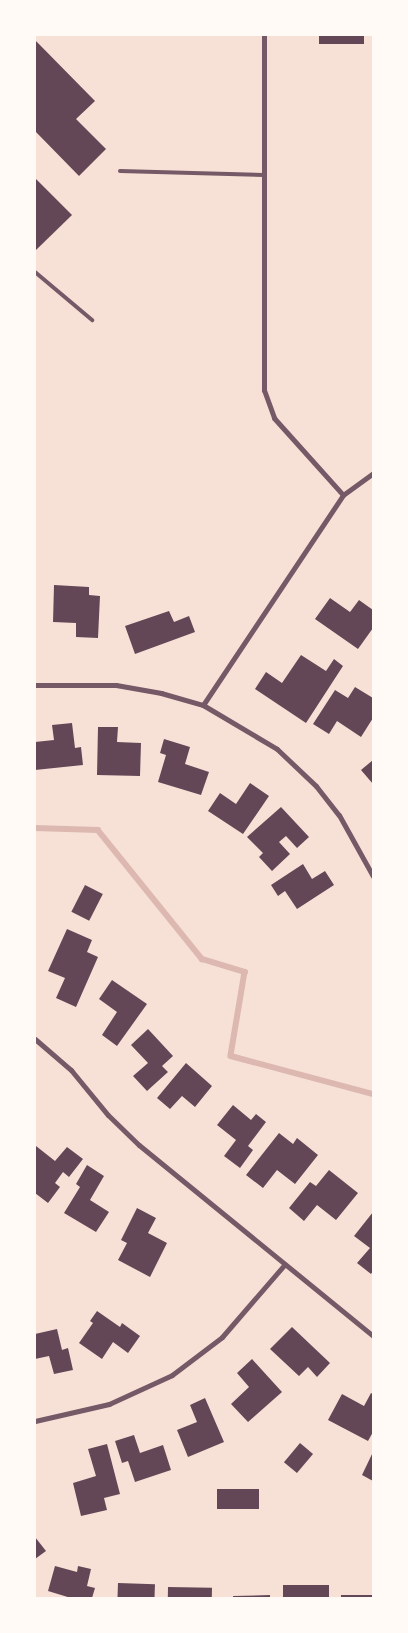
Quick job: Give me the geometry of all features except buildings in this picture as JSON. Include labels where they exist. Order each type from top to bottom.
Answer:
[{"type":"street","points":[[264,35],[264,390],[274,418],[343,495]]},
{"type":"street","points":[[202,705],[343,495],[373,473]]},
{"type":"street","points":[[35,685],[116,686],[161,693],[202,705],[277,750],[316,786],[339,815],[373,876]]},
{"type":"street","points":[[35,1039],[53,1052],[71,1070],[108,1115],[139,1145],[373,1336]]},
{"type":"street","points":[[35,1421],[110,1404],[172,1375],[222,1338],[285,1264]]},
{"type":"lane","points":[[120,171],[264,175]]},
{"type":"lane","points":[[35,272],[92,320]]},
{"type":"waterway","points":[[35,828],[98,830],[202,959],[245,972],[231,1056],[373,1094]]}]
